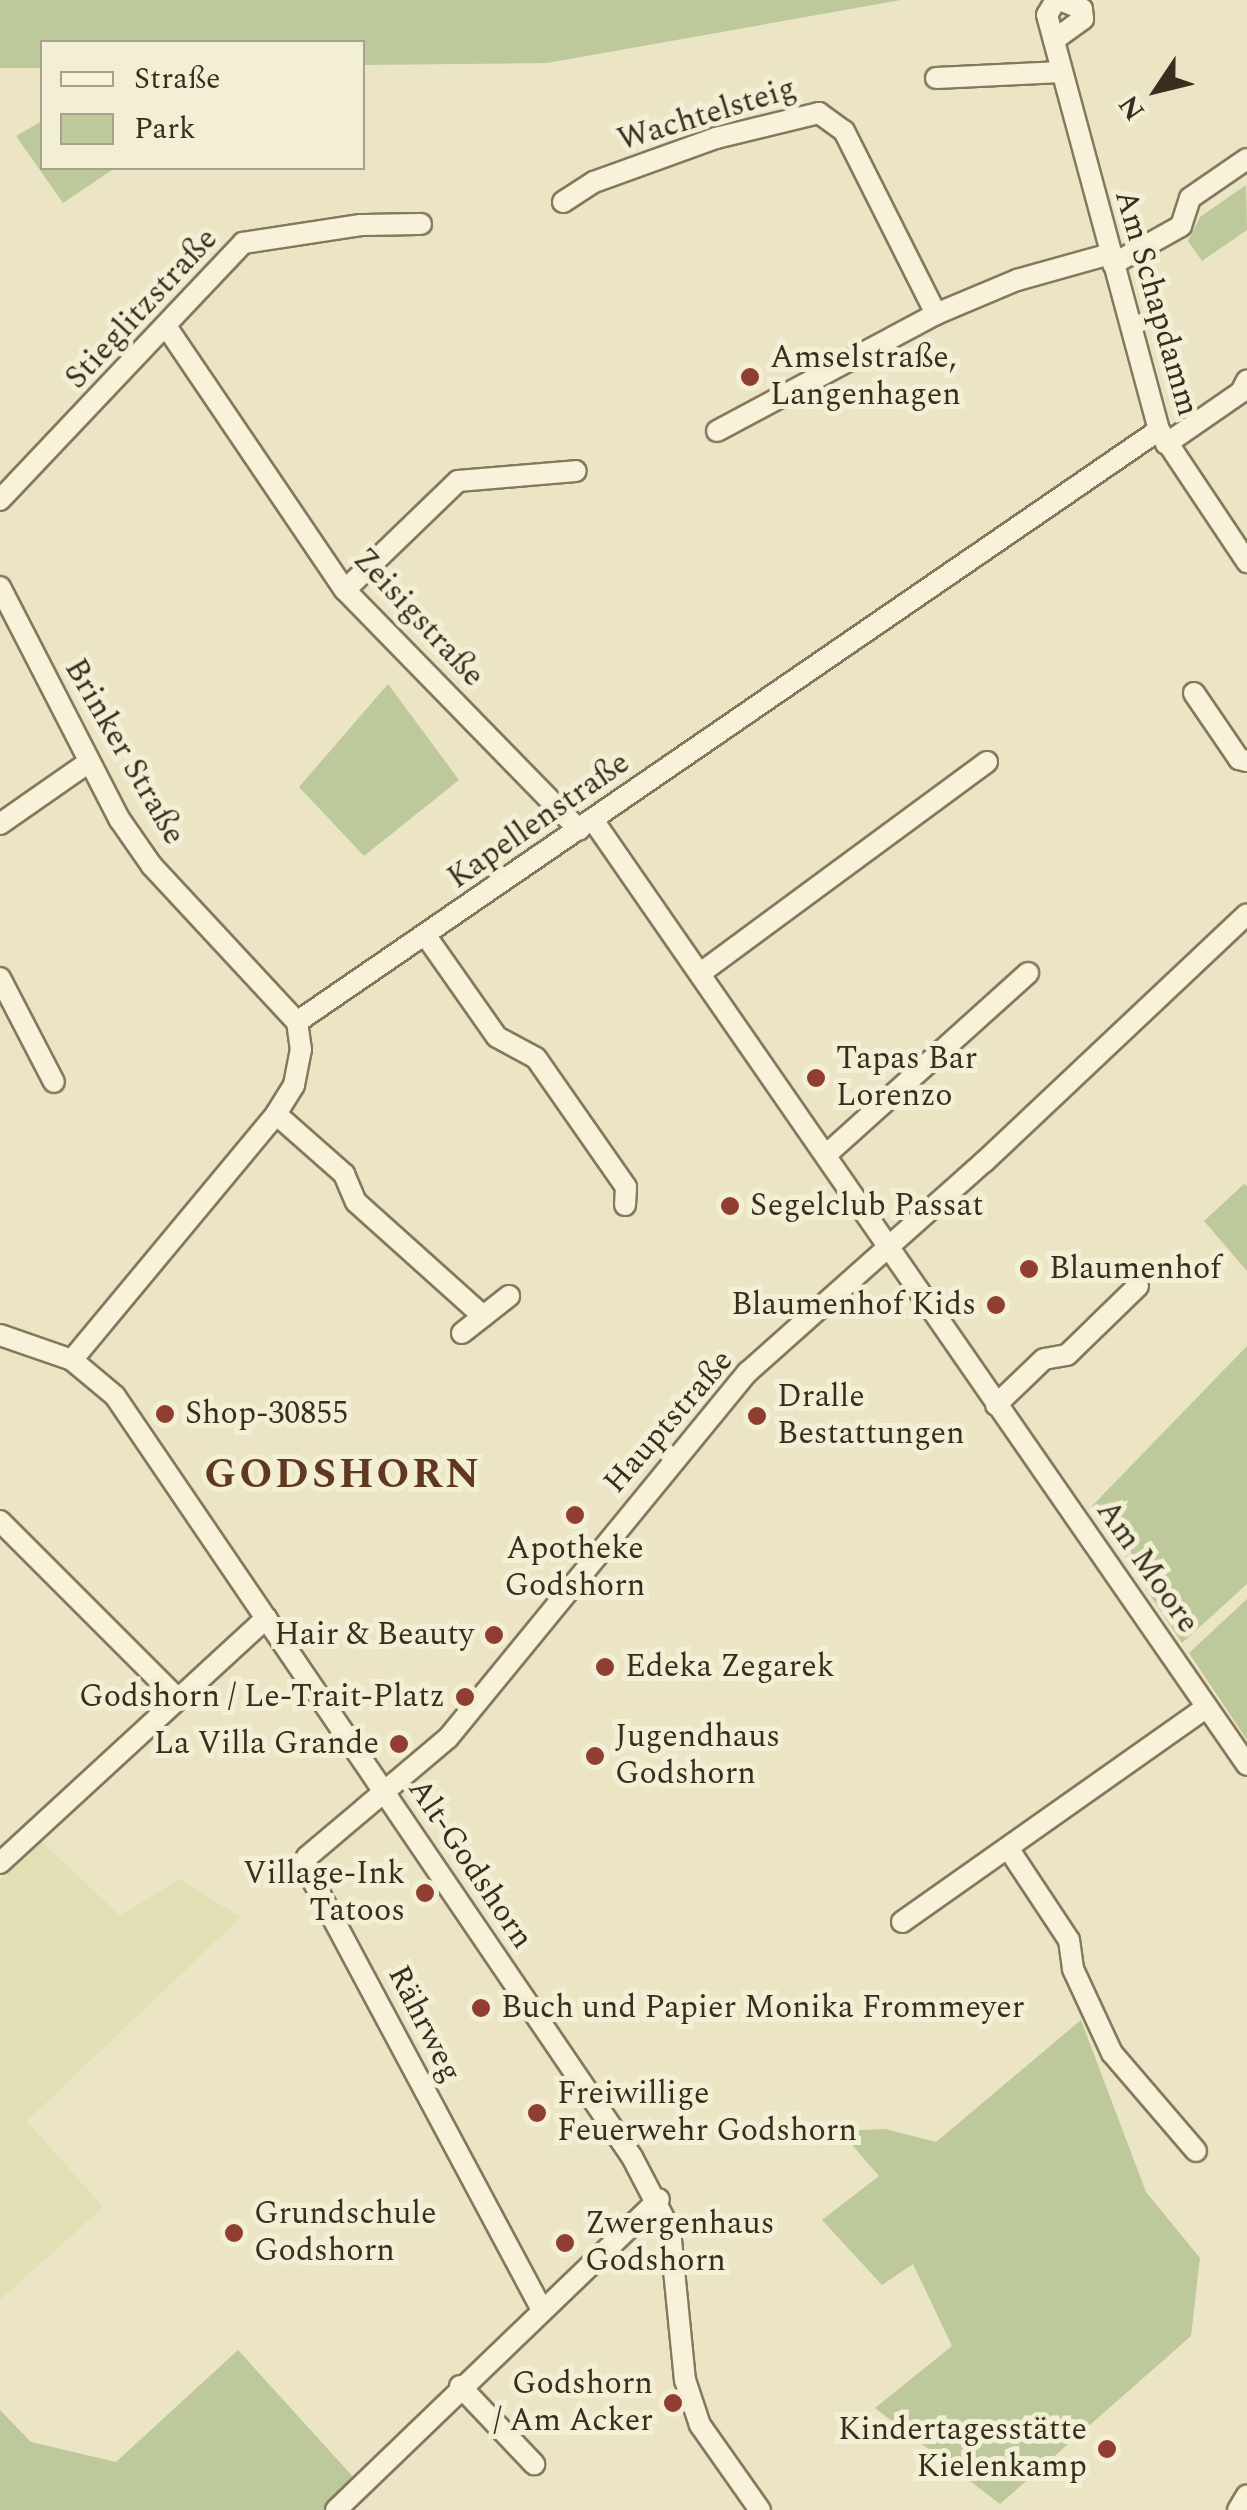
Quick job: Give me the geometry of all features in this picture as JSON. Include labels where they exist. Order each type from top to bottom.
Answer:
[{"type":"street","name":"Am Schapdamm","points":[[1054,40],[1083,18],[1082,9],[1058,0],[1047,15],[1163,437],[1247,562]]},
{"type":"street","points":[[936,78],[1062,72]]},
{"type":"street","name":"Wachtelsteig","points":[[564,202],[594,182],[716,138],[819,113],[844,131],[936,314]]},
{"type":"street","points":[[717,431],[936,314],[1017,280],[1111,259],[1181,226],[1190,198],[1247,159]]},
{"type":"street","name":"Stieglitzstraße","points":[[0,500],[256,236],[421,224]]},
{"type":"street","name":"Zeisigstraße","points":[[168,329],[345,590],[586,825]]},
{"type":"street","name":"Kapellenstraße","points":[[297,1022],[1163,437],[1241,392],[1247,380]]},
{"type":"street","points":[[345,590],[458,480],[576,471]]},
{"type":"street","name":"Brinker Straße","points":[[0,586],[89,762],[152,866],[297,1022]]},
{"type":"street","points":[[1194,693],[1239,759],[1247,761]]},
{"type":"street","points":[[0,824],[89,762]]},
{"type":"street","points":[[702,972],[987,762]]},
{"type":"street","name":"Am Moore","points":[[586,825],[702,972],[888,1249],[1247,1764]]},
{"type":"street","name":"Hauptstraße","points":[[384,1790],[448,1738],[748,1372],[888,1249],[1247,914]]},
{"type":"street","points":[[426,936],[497,1037],[536,1058],[626,1187],[625,1205]]},
{"type":"street","points":[[826,1155],[1028,974]]},
{"type":"street","points":[[0,978],[54,1082]]},
{"type":"street","points":[[72,1360],[276,1114],[294,1085],[301,1050],[297,1022]]},
{"type":"street","points":[[276,1114],[344,1174],[356,1202],[483,1316]]},
{"type":"street","points":[[996,1405],[1044,1359],[1067,1354],[1138,1286]]},
{"type":"street","points":[[462,1333],[509,1296]]},
{"type":"street","name":"Alt-Godshorn","points":[[0,1334],[72,1360],[115,1396],[658,2199],[679,2274],[684,2380],[710,2444],[755,2508]]},
{"type":"street","points":[[0,1521],[177,1698]]},
{"type":"street","points":[[0,1863],[266,1618]]},
{"type":"street","points":[[902,1922],[1207,1707]]},
{"type":"street","name":"Rährweg","points":[[384,1790],[307,1857],[306,1868],[541,2308]]},
{"type":"street","points":[[1008,1848],[1069,1940],[1073,1969],[1112,2053],[1196,2152]]},
{"type":"street","points":[[336,2510],[460,2386],[658,2199]]},
{"type":"street","points":[[460,2386],[534,2464]]},
{"type":"street","points":[[1238,2510],[1247,2496]]},
{"type":"green space","points":[[0,0],[901,0],[547,63],[365,65],[365,40],[40,40],[40,68],[0,68]]},
{"type":"green space","points":[[40,122],[40,170],[112,170],[63,203],[16,136]]},
{"type":"green space","points":[[1246,185],[1247,230],[1202,261],[1188,241],[1200,217]]},
{"type":"green space","points":[[388,684],[459,780],[364,856],[299,787]]},
{"type":"green space","points":[[1244,1184],[1247,1186],[1247,1271],[1204,1221]]},
{"type":"green space","points":[[1247,1346],[1247,1584],[1182,1643],[1091,1507]]},
{"type":"green space","points":[[1247,1599],[1247,1740],[1189,1653]]},
{"type":"green space","points":[[42,1842],[120,1916],[179,1879],[241,1917],[27,2121],[103,2207],[0,2300],[0,1879]]},
{"type":"green space","points":[[1081,2020],[1146,2192],[1200,2258],[1191,2336],[1000,2504],[875,2408],[952,2346],[913,2264],[882,2285],[822,2220],[879,2176],[840,2131],[885,2129],[936,2142]]},
{"type":"green space","points":[[238,2350],[365,2490],[344,2510],[0,2510],[0,2410],[31,2442],[116,2462]]},
{"type":"place","name":"Amselstraße, Langenhagen","points":[[750,377]]},
{"type":"place","name":"Tapas Bar Lorenzo","points":[[816,1078]]},
{"type":"place","name":"Segelclub Passat","points":[[730,1206]]},
{"type":"place","name":"Blaumenhof","points":[[1029,1269]]},
{"type":"place","name":"Blaumenhof Kids","points":[[996,1305]]},
{"type":"place","name":"Shop-30855","points":[[165,1414]]},
{"type":"place","name":"Dralle Bestattungen","points":[[757,1416]]},
{"type":"place","name":"Apotheke Godshorn","points":[[575,1515]]},
{"type":"place","name":"Hair & Beauty","points":[[494,1635]]},
{"type":"place","name":"Edeka Zegarek","points":[[605,1667]]},
{"type":"place","name":"Godshorn / Le-Trait-Platz","points":[[465,1697]]},
{"type":"place","name":"La Villa Grande","points":[[399,1744]]},
{"type":"place","name":"Jugendhaus Godshorn","points":[[595,1756]]},
{"type":"place","name":"Village-Ink Tatoos","points":[[425,1893]]},
{"type":"place","name":"Buch und Papier Monika Frommeyer","points":[[481,2008]]},
{"type":"place","name":"Freiwillige Feuerwehr Godshorn","points":[[537,2113]]},
{"type":"place","name":"Grundschule Godshorn","points":[[234,2233]]},
{"type":"place","name":"Zwergenhaus Godshorn","points":[[565,2243]]},
{"type":"place","name":"Godshorn / Am Acker","points":[[673,2403]]},
{"type":"place","name":"Kindertagesstätte Kielenkamp","points":[[1107,2449]]},
{"type":"district","name":"GODSHORN","points":[[343,1475]]}]
